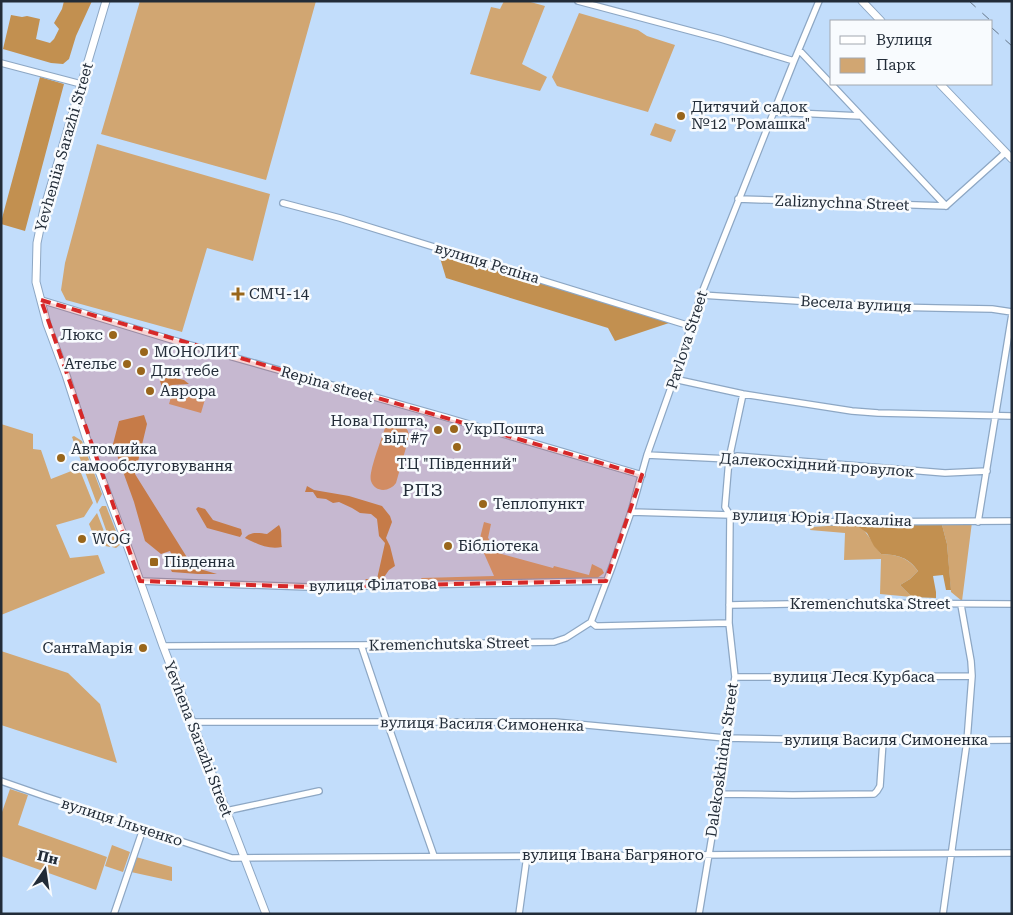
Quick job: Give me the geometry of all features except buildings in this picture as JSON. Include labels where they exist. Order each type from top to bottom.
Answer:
[{"type":"main road","name":"Yevheniia Sarazhi Street","points":[[106,1],[44,209],[37,243],[36,282],[47,324],[133,564]]},
{"type":"main road","points":[[862,1],[880,20]]},
{"type":"main road","points":[[941,85],[1012,159]]},
{"type":"main road","name":"Yevhena Sarazhi Street","points":[[133,564],[162,646],[266,914]]},
{"type":"street","points":[[578,1],[721,39],[794,61]]},
{"type":"street","name":"Pavlova Street","points":[[591,622],[632,512],[648,455],[701,296],[738,199],[819,1]]},
{"type":"street","points":[[799,50],[830,83]]},
{"type":"street","points":[[1,63],[81,84]]},
{"type":"street","points":[[832,85],[946,206],[1005,152]]},
{"type":"street","points":[[773,112],[861,116]]},
{"type":"street","name":"Zaliznychna Street","points":[[738,199],[946,206]]},
{"type":"street","name":"вулиця Рєпіна","points":[[283,203],[340,218],[690,326]]},
{"type":"street","name":"Весела вулиця","points":[[701,296],[891,307],[992,308],[1012,313]]},
{"type":"street","name":"Repina street","points":[[41,300],[642,475]]},
{"type":"street","points":[[978,522],[1012,313]]},
{"type":"street","points":[[674,379],[743,394],[878,413],[1012,416]]},
{"type":"street","name":"Dalekoskhidna Street","points":[[699,914],[719,794],[725,738],[735,677],[729,623],[730,515],[725,507],[729,459],[743,394]]},
{"type":"street","name":"Далекосхідний провулок","points":[[648,455],[729,459],[737,456],[945,473],[986,471]]},
{"type":"street","name":"вулиця Юрія Пасхаліна","points":[[632,512],[730,515],[836,522],[1012,522]]},
{"type":"street","name":"вулиця Філатова","points":[[140,580],[308,587],[606,581]]},
{"type":"street","name":"Kremenchutska Street","points":[[729,605],[842,603],[1012,604]]},
{"type":"street","points":[[943,914],[966,741],[972,676],[961,605]]},
{"type":"street","points":[[591,622],[596,626],[729,623]]},
{"type":"street","name":"Kremenchutska Street","points":[[162,646],[554,642],[566,638],[591,622]]},
{"type":"street","points":[[362,645],[434,856]]},
{"type":"street","name":"вулиця Леся Курбаса","points":[[735,677],[972,676]]},
{"type":"street","name":"вулиця Василя Симоненка","points":[[191,722],[555,722],[725,738],[1012,740]]},
{"type":"street","points":[[719,794],[874,794],[880,786],[883,740]]},
{"type":"street","name":"вулиця Ільченко","points":[[1,781],[232,858],[244,858]]},
{"type":"street","points":[[226,811],[319,791]]},
{"type":"street","points":[[114,914],[143,829]]},
{"type":"street","name":"вулиця Івана Багряного","points":[[244,858],[1012,853]]},
{"type":"street","points":[[519,914],[527,856]]},
{"type":"highlighted area","points":[[41,300],[642,475],[606,581],[308,587],[140,581]]},
{"type":"green space","points":[[140,1],[316,1],[266,180],[101,134]]},
{"type":"green space","points":[[504,1],[527,1],[545,6],[522,64],[547,77],[540,91],[470,74],[491,7],[500,9]]},
{"type":"green space","points":[[579,13],[638,30],[647,36],[675,45],[648,112],[557,86],[552,77]]},
{"type":"green space","points":[[655,123],[676,130],[671,142],[650,135]]},
{"type":"green space","points":[[97,144],[270,194],[253,261],[207,248],[182,332],[66,300],[61,290],[65,263]]},
{"type":"green space","points":[[174,387],[206,396],[201,413],[169,404]]},
{"type":"green space","points":[[1,424],[33,434],[33,449],[41,450],[51,479],[79,468],[93,503],[84,517],[56,525],[70,558],[98,555],[105,573],[1,615]]},
{"type":"green space","points":[[388,424],[404,426],[408,430],[409,437],[396,483],[390,488],[383,490],[373,485],[371,477],[385,428]]},
{"type":"green space","points":[[74,436],[82,441],[102,494],[97,504],[72,437]]},
{"type":"green space","points":[[102,506],[106,506],[121,544],[116,548],[112,547],[99,510]]},
{"type":"green space","points":[[97,513],[110,547],[97,544],[89,524]]},
{"type":"green space","points":[[941,521],[972,522],[962,601],[951,592],[947,544]]},
{"type":"green space","points":[[484,522],[491,524],[487,550],[553,568],[554,566],[589,575],[592,564],[602,569],[604,573],[596,579],[424,583],[421,578],[494,576],[479,542]]},
{"type":"green space","points":[[836,522],[853,522],[865,532],[881,554],[902,558],[914,566],[918,571],[900,585],[912,597],[880,594],[881,559],[844,560],[845,533],[810,530],[811,527],[828,526]]},
{"type":"green space","points":[[1,651],[68,673],[100,704],[117,763],[1,725]]},
{"type":"green space","points":[[10,789],[28,795],[18,825],[107,857],[96,890],[1,856],[1,815]]},
{"type":"green space","points":[[112,845],[130,852],[123,872],[105,866]]},
{"type":"green space","points":[[136,857],[172,867],[172,881],[131,872]]},
{"type":"shaded area","points":[[64,1],[92,1],[76,36],[69,59],[63,64],[51,63],[3,49],[11,15],[40,19],[36,39],[50,43],[59,29],[54,23]]},
{"type":"shaded area","points":[[40,77],[64,84],[25,231],[1,224],[1,222]]},
{"type":"shaded area","points":[[437,248],[675,321],[615,341],[608,328],[446,278]]},
{"type":"shaded area","points":[[158,374],[184,380],[189,384],[172,385],[169,391],[163,391]]},
{"type":"shaded area","points":[[144,415],[147,424],[135,474],[193,567],[217,574],[172,572],[167,562],[174,560],[170,551],[161,554],[145,541],[134,502],[113,444],[119,421]]},
{"type":"shaded area","points":[[307,486],[314,490],[349,496],[382,506],[390,516],[392,522],[386,538],[395,566],[389,570],[380,583],[370,583],[365,579],[377,579],[385,543],[379,536],[377,519],[371,514],[360,513],[339,502],[333,503],[326,499],[317,498],[313,492],[305,492]]},
{"type":"shaded area","points":[[198,507],[205,509],[213,520],[241,529],[242,534],[240,537],[207,528],[196,509]]},
{"type":"shaded area","points":[[941,521],[947,544],[951,590],[946,590],[943,575],[933,576],[936,598],[912,597],[900,585],[918,571],[914,566],[902,558],[881,554],[867,533],[852,522]]},
{"type":"shaded area","points":[[279,525],[282,547],[268,547],[245,538],[252,533],[267,534]]},
{"type":"railway","points":[[969,1],[990,20]]},
{"type":"railway","points":[[993,29],[1012,46]]},
{"type":"place","name":"Дитячий садок №12 \"Ромашка\"","points":[[681,116]]},
{"type":"place","name":"СМЧ-14","points":[[238,294]]},
{"type":"place","name":"Люкс","points":[[113,335]]},
{"type":"place","name":"МОНОЛИТ","points":[[144,352]]},
{"type":"place","name":"Ательє","points":[[127,364]]},
{"type":"place","name":"Для тебе","points":[[141,371]]},
{"type":"place","name":"Аврора","points":[[150,391]]},
{"type":"place","name":"УкрПошта","points":[[454,429]]},
{"type":"place","name":"Нова Пошта, від #7","points":[[438,430]]},
{"type":"place","name":"ТЦ \"Південний\"","points":[[457,447]]},
{"type":"place","name":"Автомийка самообслуговування","points":[[61,458]]},
{"type":"place","name":"Теплопункт","points":[[483,504]]},
{"type":"place","name":"WOG","points":[[82,539]]},
{"type":"place","name":"Бібліотека","points":[[448,546]]},
{"type":"place","name":"Південна","points":[[154,562]]},
{"type":"place","name":"СантаМарія","points":[[143,648]]},
{"type":"district","name":"РПЗ","points":[[423,489]]}]
